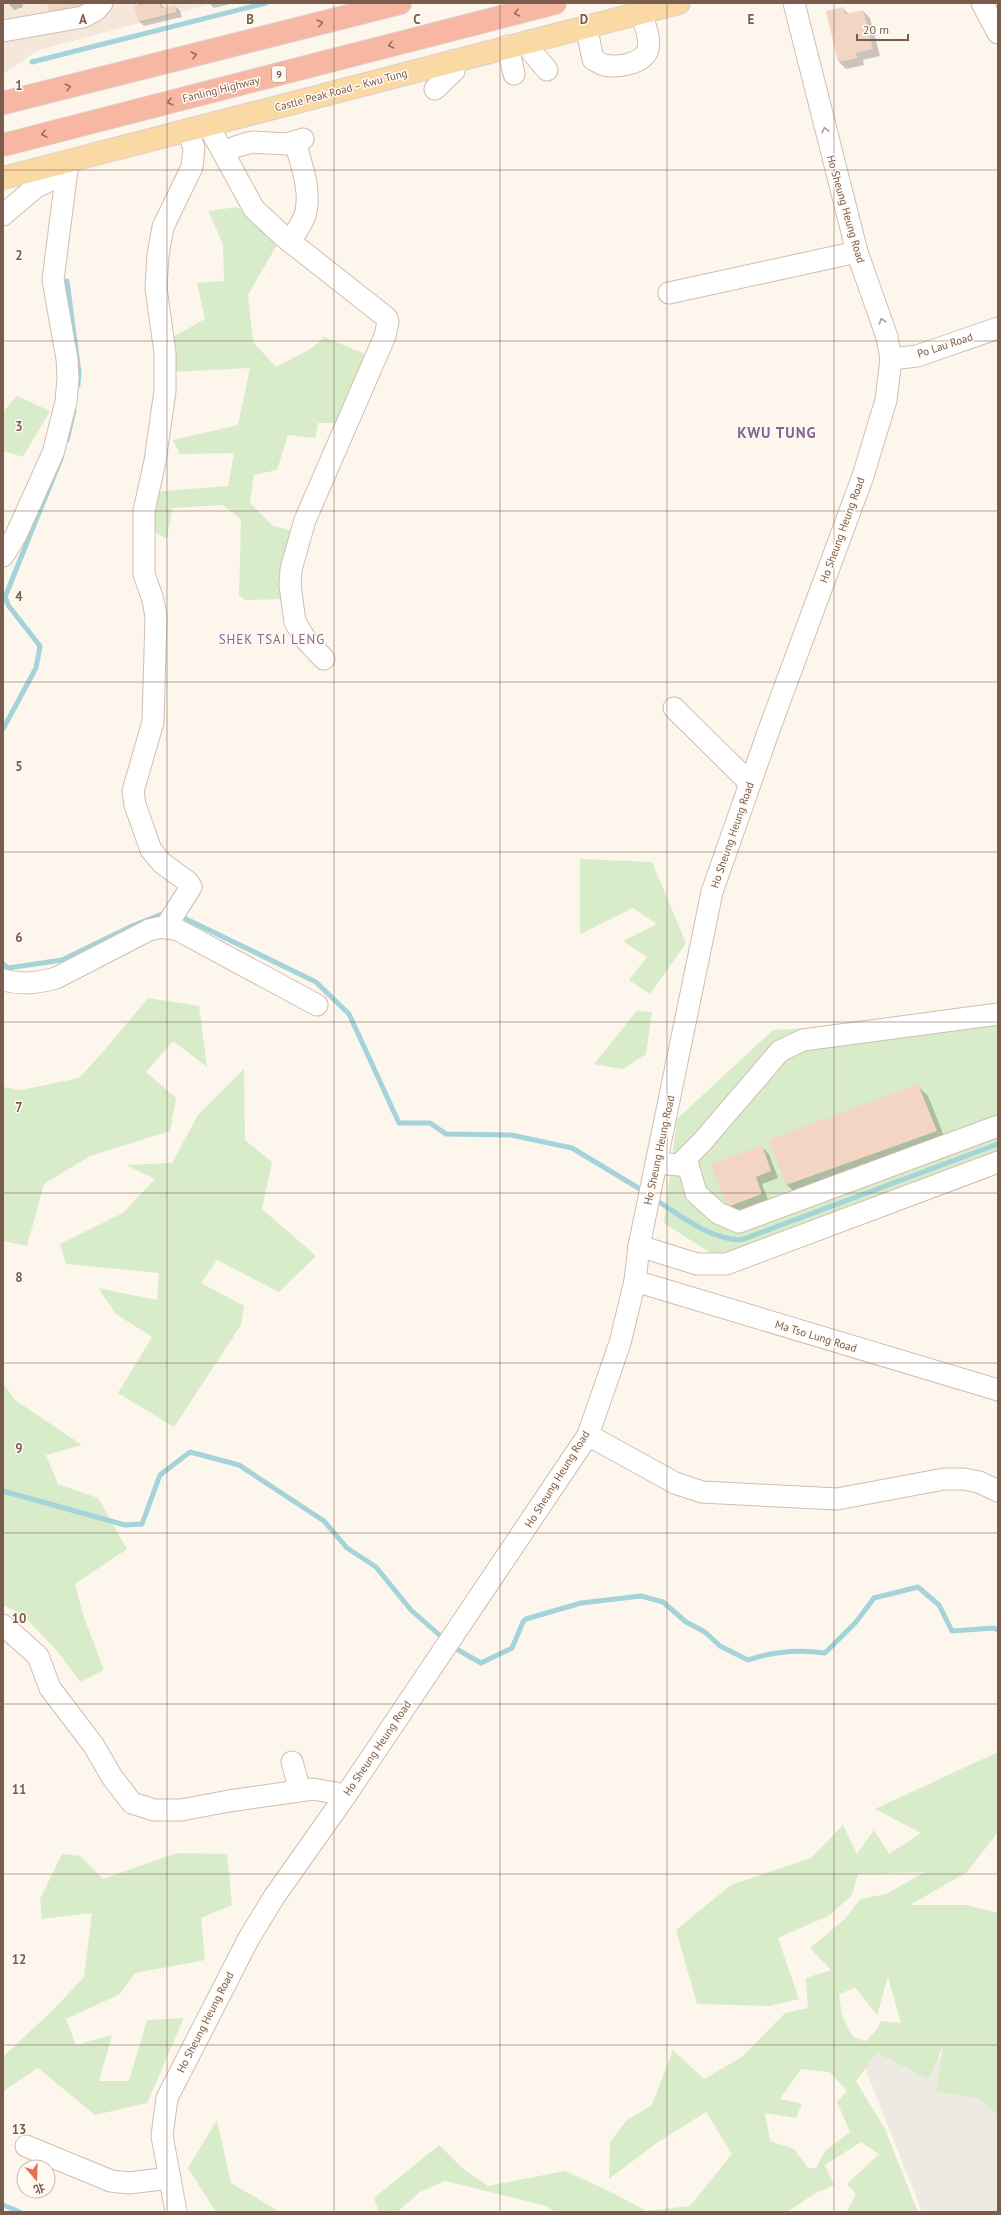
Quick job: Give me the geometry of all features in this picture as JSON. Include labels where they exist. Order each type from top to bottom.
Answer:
[{"type":"highway","points":[[3,103],[400,3]]},
{"type":"highway","name":"Fanling Highway","points":[[3,145],[555,3]]},
{"type":"main road","name":"Castle Peak Road – Kwu Tung","points":[[3,178],[67,167],[198,128],[508,46],[679,3]]},
{"type":"street","points":[[3,31],[83,17],[96,10],[102,3]]},
{"type":"street","name":"Ho Sheung Heung Road","points":[[176,2212],[162,2136],[167,2098],[249,1938],[274,1897],[346,1795],[588,1435],[620,1343],[635,1281],[639,1246],[712,892],[750,783],[863,476],[886,400],[891,359],[887,336],[857,252],[794,3]]},
{"type":"street","points":[[982,3],[998,33]]},
{"type":"street","points":[[586,26],[593,59],[605,65],[624,65],[635,62],[645,55],[648,50],[648,42],[641,13]]},
{"type":"street","points":[[530,41],[532,52],[547,70]]},
{"type":"street","points":[[508,46],[514,74]]},
{"type":"street","points":[[435,89],[454,71],[452,61]]},
{"type":"street","points":[[198,128],[254,209],[290,242],[387,318],[388,322],[385,336],[305,520],[291,569],[290,585],[295,622],[306,640],[324,659]]},
{"type":"street","points":[[165,928],[190,887],[188,882],[156,858],[151,850],[135,805],[134,791],[153,722],[156,618],[153,600],[144,574],[145,501],[155,460],[165,391],[165,354],[156,288],[158,255],[163,227],[192,167],[198,128]]},
{"type":"street","points":[[235,147],[252,142],[286,144],[299,141],[306,176],[306,203],[304,216],[290,242]]},
{"type":"street","points":[[3,215],[36,187],[67,167]]},
{"type":"street","points":[[3,556],[16,535],[53,453],[66,402],[68,372],[54,280],[67,167]]},
{"type":"street","points":[[669,293],[857,252]]},
{"type":"street","name":"Po Lau Road","points":[[891,359],[921,354],[998,328]]},
{"type":"street","points":[[674,708],[750,783]]},
{"type":"street","points":[[3,980],[21,984],[56,978],[149,930],[165,928],[178,930],[316,1005]]},
{"type":"street","points":[[656,1163],[679,1165],[702,1142],[780,1051],[803,1040],[998,1014]]},
{"type":"street","points":[[686,1158],[696,1193],[718,1213],[739,1222],[998,1126]]},
{"type":"street","points":[[639,1246],[697,1264],[726,1264],[998,1162]]},
{"type":"street","name":"Ma Tso Lung Road","points":[[635,1281],[998,1390]]},
{"type":"street","points":[[588,1435],[675,1483],[702,1492],[837,1499],[944,1479],[964,1479],[979,1482],[998,1491]]},
{"type":"street","points":[[3,1625],[38,1656],[50,1688],[94,1746],[112,1777],[132,1803],[154,1810],[180,1810],[313,1789],[346,1795]]},
{"type":"street","points":[[292,1762],[300,1791]]},
{"type":"street","points":[[26,2146],[111,2181],[129,2183],[170,2178]]},
{"type":"shaded area","points":[[3,3],[215,3],[39,50],[3,73]]},
{"type":"shaded area","points":[[856,2045],[905,2064],[969,2051],[998,2074],[998,2212],[922,2212]]},
{"type":"green space","points":[[237,207],[271,230],[278,243],[248,295],[253,342],[276,367],[312,348],[324,337],[370,356],[355,423],[318,423],[315,438],[288,435],[277,470],[254,475],[250,503],[273,526],[303,533],[301,599],[245,600],[239,595],[241,519],[223,505],[172,508],[167,539],[150,529],[151,492],[228,486],[234,453],[180,454],[173,440],[238,425],[250,368],[171,372],[171,338],[205,319],[197,283],[224,281],[223,244],[208,211]]},
{"type":"green space","points":[[17,396],[50,411],[23,457],[3,451],[3,412]]},
{"type":"green space","points":[[580,859],[652,862],[686,943],[650,994],[629,980],[647,957],[623,941],[657,924],[633,908],[580,934]]},
{"type":"green space","points":[[148,998],[199,1006],[207,1067],[173,1041],[146,1072],[176,1098],[170,1131],[90,1156],[44,1184],[27,1246],[3,1241],[3,1087],[21,1090],[79,1078]]},
{"type":"green space","points":[[998,1006],[998,1151],[745,1250],[715,1256],[664,1223],[677,1119],[773,1030],[846,1026]]},
{"type":"green space","points":[[637,1011],[652,1012],[646,1054],[623,1069],[594,1064]]},
{"type":"green space","points":[[244,1069],[245,1140],[272,1162],[262,1209],[316,1256],[279,1292],[217,1260],[201,1283],[244,1306],[241,1325],[174,1427],[118,1393],[152,1337],[116,1314],[98,1288],[157,1300],[159,1273],[66,1264],[60,1244],[123,1213],[155,1179],[126,1165],[172,1163],[198,1115]]},
{"type":"green space","points":[[3,1383],[15,1400],[82,1445],[46,1455],[58,1484],[98,1498],[127,1549],[75,1584],[83,1615],[104,1670],[80,1682],[59,1653],[23,1615],[3,1605]]},
{"type":"green space","points":[[998,1752],[998,1832],[967,1872],[910,1905],[967,1905],[998,1913],[998,2116],[980,2099],[936,2091],[943,2046],[928,2079],[877,2053],[856,2081],[885,2129],[918,2212],[847,2212],[856,2194],[847,2184],[879,2154],[861,2142],[825,2165],[834,2185],[814,2194],[787,2212],[556,2212],[546,2206],[445,2181],[420,2192],[397,2212],[379,2212],[374,2198],[439,2145],[462,2168],[488,2186],[565,2171],[611,2192],[646,2211],[690,2206],[732,2154],[706,2112],[658,2142],[609,2179],[610,2142],[627,2120],[652,2105],[673,2050],[704,2079],[742,2057],[785,2013],[808,2008],[806,1978],[831,1970],[810,1948],[845,1919],[860,1899],[886,1894],[925,1872],[858,1874],[852,1895],[830,1915],[778,1938],[799,1999],[769,2006],[697,2004],[676,1930],[731,1885],[811,1858],[843,1825],[857,1854],[874,1830],[889,1854],[921,1833],[875,1809]],"holes":[[[888,1977],[901,2023],[881,2021],[877,2029],[866,2041],[853,2037],[842,2016],[839,1995],[855,1987],[877,2015]],[[801,2069],[830,2072],[847,2091],[837,2102],[850,2132],[825,2151],[816,2168],[808,2168],[794,2149],[770,2141],[765,2113],[796,2118],[802,2104],[780,2099]]]},
{"type":"green space","points":[[177,1853],[227,1854],[232,1905],[201,1918],[205,1960],[135,1973],[120,1994],[66,2019],[76,2045],[112,2035],[99,2081],[129,2081],[147,2020],[184,2018],[147,2103],[95,2115],[38,2068],[3,2091],[3,2057],[54,2009],[84,1977],[92,1913],[42,1919],[40,1899],[62,1854],[80,1856],[103,1879]]},
{"type":"green space","points":[[217,2120],[231,2183],[280,2212],[216,2212],[188,2168]]},
{"type":"building","points":[[47,3],[89,3],[90,8],[51,18]]},
{"type":"building","points":[[148,3],[160,3],[161,8],[175,5],[177,12],[138,22],[134,6]]},
{"type":"building","points":[[844,7],[845,14],[863,10],[873,49],[856,53],[857,58],[838,62],[826,11]]},
{"type":"building","points":[[918,1084],[937,1131],[786,1185],[769,1140]]},
{"type":"building","points":[[762,1145],[771,1171],[756,1177],[762,1194],[727,1207],[711,1164]]},
{"type":"waterway","points":[[32,62],[266,3]]},
{"type":"waterway","points":[[67,281],[79,372],[78,385]]},
{"type":"waterway","points":[[67,440],[74,411]]},
{"type":"waterway","points":[[3,729],[36,668],[40,646],[8,605],[5,597],[62,456]]},
{"type":"waterway","points":[[3,964],[8,968],[62,960],[132,926],[167,912]]},
{"type":"waterway","points":[[178,915],[316,982],[349,1014],[399,1123],[430,1123],[446,1134],[511,1135],[572,1148],[645,1192]]},
{"type":"waterway","points":[[653,1198],[706,1231],[729,1239],[741,1240],[998,1144]]},
{"type":"waterway","points":[[3,1491],[125,1525],[142,1524],[160,1475],[190,1452],[239,1465],[324,1521],[347,1548],[376,1567],[411,1610],[445,1640]]},
{"type":"waterway","points":[[451,1646],[481,1663],[512,1648],[523,1622],[526,1619],[581,1603],[641,1596],[663,1602],[686,1622],[705,1632],[720,1646],[748,1660],[777,1653],[796,1651],[825,1653],[856,1622],[874,1598],[918,1587],[939,1605],[952,1631],[994,1628],[998,1630]]},
{"type":"waterway","points":[[3,2205],[20,2212]]},
{"type":"district","name":"KWU TUNG","points":[[777,432]]},
{"type":"district","name":"SHEK TSAI LENG","points":[[272,639]]}]
